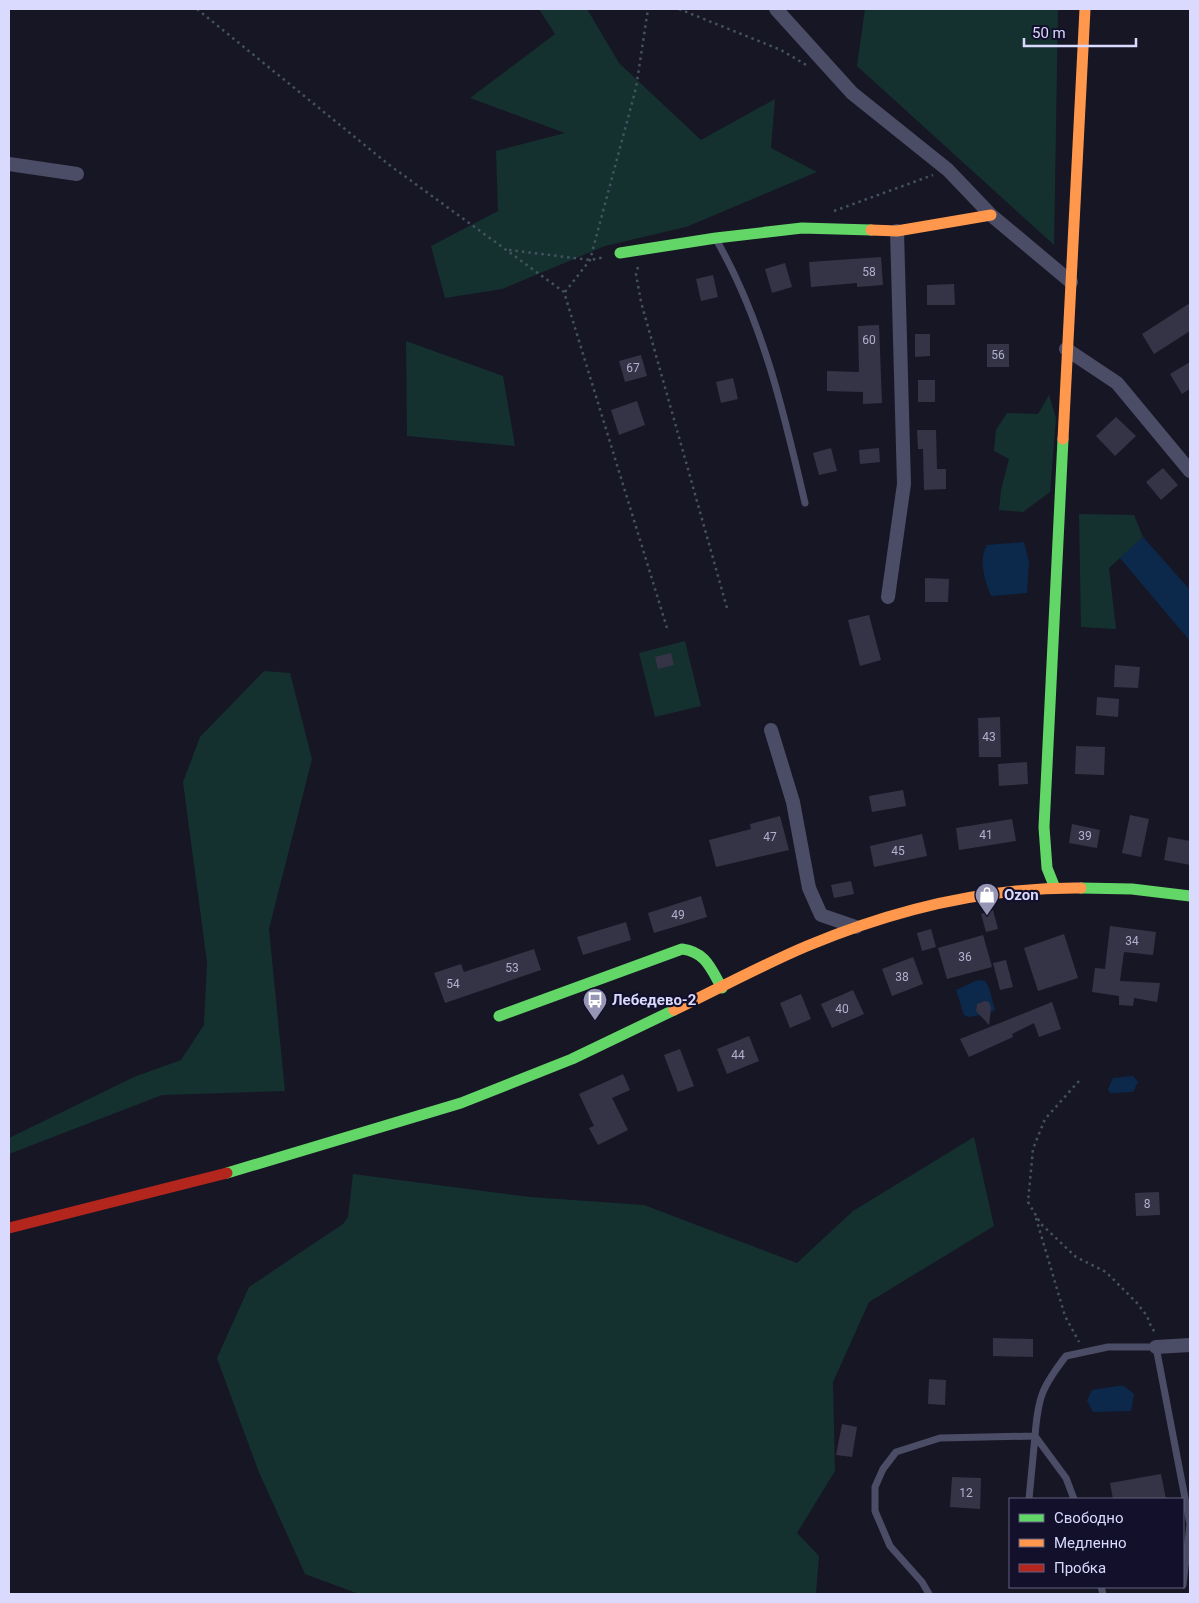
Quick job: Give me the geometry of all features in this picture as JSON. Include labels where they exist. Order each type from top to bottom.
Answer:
[{"type":"street","points":[[776,9],[852,93],[948,170],[991,215],[1071,282]]},
{"type":"street","points":[[1055,888],[1047,868],[1044,827],[1066,349],[1085,9]]},
{"type":"street","points":[[9,164],[77,174]]},
{"type":"street","points":[[620,253],[716,238],[802,228],[897,232],[991,215]]},
{"type":"street","points":[[888,597],[904,484],[897,232]]},
{"type":"street","points":[[1066,349],[1117,382],[1190,471]]},
{"type":"street","points":[[771,730],[793,802],[809,888],[821,915],[856,927]]},
{"type":"street","points":[[9,1228],[216,1176],[461,1103],[554,1067],[800,950],[894,914],[962,898],[1055,888],[1132,889],[1190,896]]},
{"type":"street","points":[[499,1016],[682,950],[695,950],[704,955],[722,988]]},
{"type":"street","points":[[1156,1347],[1190,1345]]},
{"type":"lane","points":[[716,238],[738,278],[770,366],[782,404],[805,503]]},
{"type":"lane","points":[[1029,1498],[1038,1403],[1050,1378],[1066,1356],[1108,1347],[1156,1347],[1190,1524],[1184,1577]]},
{"type":"lane","points":[[1035,1436],[1066,1478],[1074,1498]]},
{"type":"lane","points":[[929,1594],[922,1582],[890,1546],[875,1511],[876,1487],[883,1469],[896,1452],[940,1438],[1035,1436]]},
{"type":"path","points":[[197,9],[388,164],[564,292],[667,628]]},
{"type":"path","points":[[564,292],[590,260],[636,88],[648,9]]},
{"type":"path","points":[[679,9],[781,50],[812,69]]},
{"type":"path","points":[[831,213],[948,170]]},
{"type":"path","points":[[507,249],[590,260],[620,253]]},
{"type":"path","points":[[644,249],[636,274],[641,302],[727,608]]},
{"type":"path","points":[[1079,1081],[1044,1119],[1033,1149],[1028,1202],[1041,1224],[1076,1257],[1106,1272],[1137,1303],[1147,1316],[1152,1329],[1172,1346]]},
{"type":"path","points":[[1035,1214],[1065,1316],[1076,1339],[1088,1352]]},
{"type":"green space","points":[[539,9],[587,9],[619,63],[701,140],[775,99],[771,148],[817,172],[686,227],[605,246],[502,289],[445,298],[431,246],[498,211],[496,151],[565,133],[470,98],[555,34]]},
{"type":"green space","points":[[865,9],[1058,9],[1054,245],[857,66]]},
{"type":"green space","points":[[406,341],[503,376],[515,446],[407,436]]},
{"type":"green space","points":[[1049,395],[1056,418],[1050,492],[1023,512],[999,510],[1001,490],[1009,459],[994,451],[996,430],[1007,413],[1038,414]]},
{"type":"green space","points":[[1079,514],[1134,515],[1143,537],[1109,568],[1116,629],[1081,627]]},
{"type":"green space","points":[[685,641],[701,706],[655,717],[639,653]]},
{"type":"green space","points":[[264,671],[290,673],[312,759],[269,929],[285,1091],[162,1095],[9,1154],[9,1138],[134,1077],[181,1060],[204,1025],[207,962],[183,782],[200,737]]},
{"type":"green space","points":[[974,1137],[994,1226],[869,1302],[833,1382],[835,1471],[797,1533],[819,1556],[816,1594],[359,1594],[305,1574],[258,1470],[217,1358],[249,1287],[343,1224],[348,1217],[353,1174],[530,1197],[644,1205],[797,1263],[853,1211]]},
{"type":"water","points":[[1143,537],[1190,590],[1190,641],[1120,558]]},
{"type":"water","points":[[1024,542],[1029,562],[1027,593],[991,596],[983,564],[984,551],[987,545]]},
{"type":"water","points":[[978,980],[985,981],[989,988],[995,1010],[990,1013],[986,1002],[982,1001],[976,1006],[976,1011],[980,1015],[969,1017],[964,1015],[956,990]]},
{"type":"water","points":[[1133,1076],[1138,1082],[1133,1092],[1110,1093],[1108,1089],[1113,1078]]},
{"type":"water","points":[[1124,1386],[1134,1394],[1131,1411],[1093,1412],[1087,1401],[1092,1390]]},
{"type":"building","points":[[881,257],[883,285],[857,287],[857,283],[811,287],[809,262]]},
{"type":"building","points":[[785,263],[792,287],[772,293],[765,269]]},
{"type":"building","points":[[713,275],[718,297],[701,301],[696,279]]},
{"type":"building","points":[[954,284],[955,305],[927,305],[927,285]]},
{"type":"building","points":[[1190,303],[1190,331],[1154,354],[1142,334]]},
{"type":"building","points":[[879,325],[882,403],[863,404],[863,392],[827,391],[827,371],[859,372],[858,326]]},
{"type":"building","points":[[915,334],[930,334],[930,356],[915,357]]},
{"type":"building","points":[[987,344],[1009,344],[1009,367],[987,367]]},
{"type":"building","points":[[641,355],[647,376],[625,382],[619,361]]},
{"type":"building","points":[[1190,362],[1190,389],[1182,394],[1170,374]]},
{"type":"building","points":[[733,378],[738,399],[721,403],[716,382]]},
{"type":"building","points":[[918,380],[935,380],[935,402],[918,402]]},
{"type":"building","points":[[637,401],[645,425],[619,435],[611,410]]},
{"type":"building","points":[[1116,417],[1136,436],[1115,456],[1096,436]]},
{"type":"building","points":[[917,430],[936,430],[937,469],[946,469],[946,489],[924,490],[923,449],[918,449]]},
{"type":"building","points":[[831,448],[837,471],[819,475],[813,453]]},
{"type":"building","points":[[879,448],[880,462],[860,464],[859,450]]},
{"type":"building","points":[[1163,468],[1178,485],[1161,500],[1146,482]]},
{"type":"building","points":[[925,578],[949,579],[948,602],[925,602]]},
{"type":"building","points":[[869,615],[881,660],[860,666],[848,620]]},
{"type":"building","points":[[671,653],[674,665],[658,669],[655,657]]},
{"type":"building","points":[[1115,665],[1140,667],[1138,688],[1114,687]]},
{"type":"building","points":[[1097,697],[1119,699],[1118,717],[1096,715]]},
{"type":"building","points":[[1000,717],[1001,757],[979,757],[978,718]]},
{"type":"building","points":[[1076,746],[1105,747],[1104,775],[1075,774]]},
{"type":"building","points":[[1027,762],[1028,784],[999,786],[998,764]]},
{"type":"building","points":[[903,790],[906,806],[872,812],[869,796]]},
{"type":"building","points":[[1130,815],[1149,819],[1141,857],[1122,853]]},
{"type":"building","points":[[780,816],[789,850],[716,867],[709,840],[751,829],[750,824]]},
{"type":"building","points":[[1012,819],[1016,841],[959,850],[956,828]]},
{"type":"building","points":[[1072,824],[1100,830],[1097,848],[1069,843]]},
{"type":"building","points":[[922,834],[927,856],[874,867],[870,846]]},
{"type":"building","points":[[1168,837],[1190,841],[1190,865],[1164,860]]},
{"type":"building","points":[[851,881],[854,894],[834,898],[831,885]]},
{"type":"building","points":[[701,896],[707,917],[654,933],[648,913]]},
{"type":"building","points":[[993,910],[998,929],[986,932],[981,914]]},
{"type":"building","points":[[626,922],[631,940],[583,955],[577,937]]},
{"type":"building","points":[[1110,926],[1156,932],[1153,955],[1124,952],[1120,981],[1160,983],[1157,1002],[1134,998],[1133,1006],[1119,1005],[1119,996],[1092,992],[1095,968],[1105,969]]},
{"type":"building","points":[[931,929],[936,947],[922,951],[917,933]]},
{"type":"building","points":[[1064,934],[1078,978],[1038,991],[1024,948]]},
{"type":"building","points":[[983,935],[992,967],[947,979],[938,948]]},
{"type":"building","points":[[534,949],[541,970],[445,1003],[434,973],[461,964],[464,972]]},
{"type":"building","points":[[913,957],[923,984],[892,996],[882,969]]},
{"type":"building","points":[[1006,960],[1013,987],[1000,990],[993,963]]},
{"type":"building","points":[[853,990],[864,1014],[832,1028],[821,1004]]},
{"type":"building","points":[[801,994],[811,1019],[790,1028],[780,1003]]},
{"type":"building","points":[[984,1001],[989,1002],[991,1008],[989,1025],[976,1011],[977,1004]]},
{"type":"building","points":[[1052,1002],[1061,1029],[1039,1037],[1034,1023],[1012,1034],[1013,1037],[969,1057],[960,1039]]},
{"type":"building","points":[[749,1036],[759,1061],[727,1074],[717,1049]]},
{"type":"building","points":[[680,1049],[694,1086],[678,1092],[664,1055]]},
{"type":"building","points":[[623,1074],[630,1090],[612,1098],[628,1130],[598,1145],[589,1128],[594,1126],[579,1094]]},
{"type":"building","points":[[1159,1192],[1160,1215],[1136,1216],[1135,1193]]},
{"type":"building","points":[[993,1338],[1033,1339],[1033,1357],[993,1356]]},
{"type":"building","points":[[929,1379],[946,1380],[945,1405],[928,1404]]},
{"type":"building","points":[[842,1424],[857,1427],[852,1457],[836,1455]]},
{"type":"building","points":[[1161,1474],[1166,1498],[1113,1498],[1110,1483]]},
{"type":"building","points":[[952,1477],[981,1478],[980,1509],[950,1507]]},
{"type":"traffic: fast","points":[[620,253],[716,238],[802,228],[871,230]]},
{"type":"traffic: fast","points":[[1055,888],[1047,868],[1044,827],[1063,439]]},
{"type":"traffic: fast","points":[[1081,888],[1132,889],[1190,896]]},
{"type":"traffic: fast","points":[[499,1016],[682,949],[697,954],[707,962],[722,988]]},
{"type":"traffic: fast","points":[[227,1173],[461,1103],[572,1059],[674,1010]]},
{"type":"traffic: slow","points":[[1063,439],[1085,9]]},
{"type":"traffic: slow","points":[[871,230],[897,231],[991,215]]},
{"type":"traffic: slow","points":[[674,1010],[790,953],[873,922],[941,903],[976,896],[1046,889],[1081,888]]},
{"type":"traffic: jam","points":[[9,1228],[227,1173]]},
{"type":"place","name":"Ozon","points":[[987,916]]},
{"type":"place","name":"Лебедево-2","points":[[595,1021]]}]
